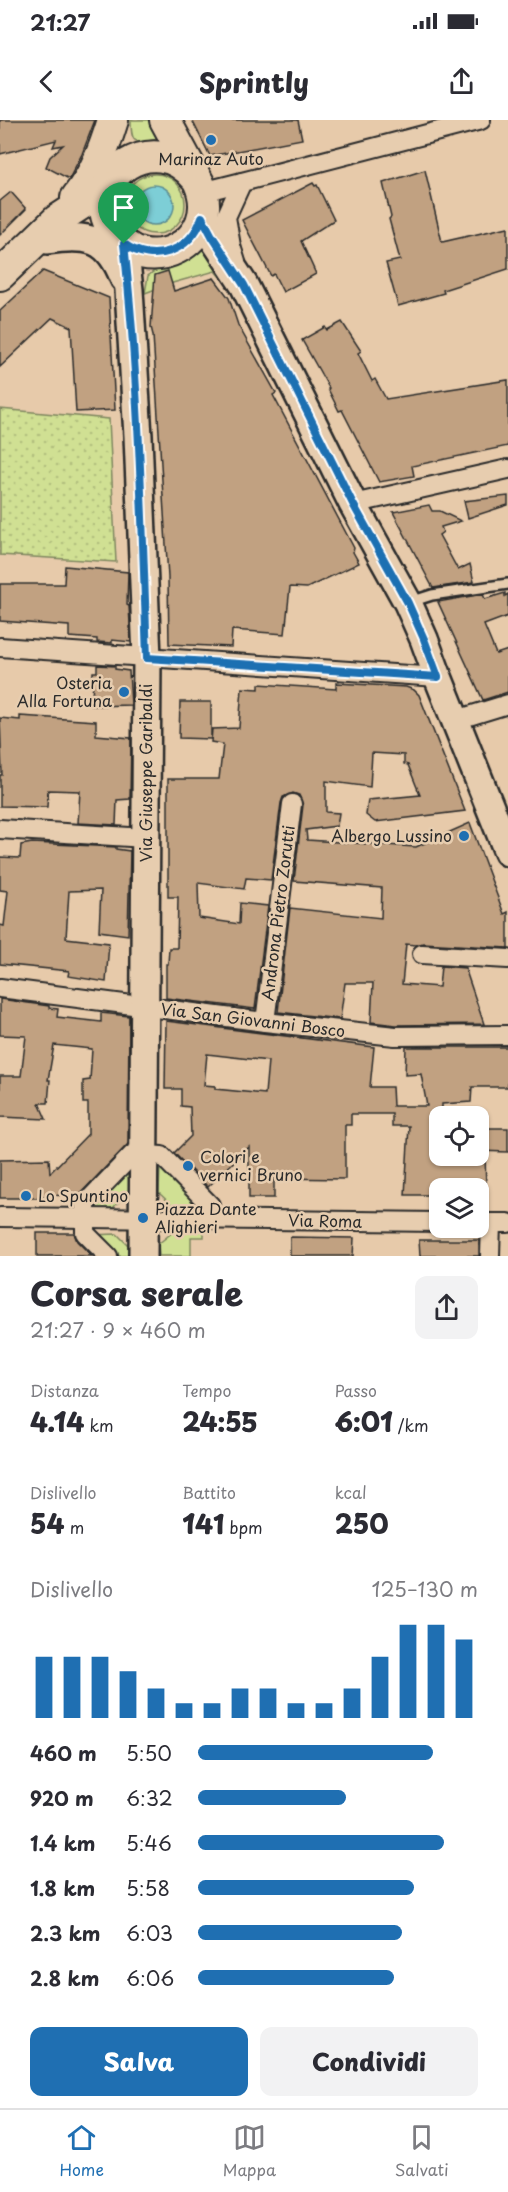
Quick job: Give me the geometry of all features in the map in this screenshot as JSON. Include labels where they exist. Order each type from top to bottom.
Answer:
[{"type":"main road","points":[[114,120],[112,181],[105,211],[119,238]]},
{"type":"main road","points":[[52,230],[94,171],[104,151],[114,120]]},
{"type":"main road","points":[[52,230],[88,224],[119,238],[134,250],[147,254],[172,251],[191,238],[200,195],[165,123]]},
{"type":"main road","points":[[10,265],[112,181],[133,160],[154,156],[177,161],[200,195]]},
{"type":"street","points":[[481,120],[200,195],[212,236],[243,283],[353,504],[408,603],[508,852]]},
{"type":"street","points":[[242,182],[226,218],[231,246],[243,283]]},
{"type":"street","points":[[52,230],[93,239],[107,248],[119,264],[129,290]]},
{"type":"street","name":"Via Giuseppe Garibaldi","points":[[119,238],[129,290],[142,516],[147,658],[143,1256]]},
{"type":"street","points":[[353,504],[508,469]]},
{"type":"street","points":[[0,647],[438,677]]},
{"type":"street","points":[[456,720],[508,704]]},
{"type":"street","name":"Androna Pietro Zorutti","points":[[265,1022],[292,804]]},
{"type":"street","points":[[0,829],[146,838]]},
{"type":"street","points":[[422,954],[508,959]]},
{"type":"street","name":"Via San Giovanni Bosco","points":[[0,988],[395,1036],[508,1035]]},
{"type":"street","points":[[0,1217],[85,1211],[143,1218],[210,1219],[210,1205],[162,1156],[133,1154],[85,1211],[85,1233],[108,1256]]},
{"type":"street","name":"Via Roma","points":[[210,1219],[429,1222]]},
{"type":"street","points":[[490,1256],[493,1223]]},
{"type":"lane","points":[[408,603],[432,595],[508,584]]},
{"type":"green space","points":[[131,120],[152,120],[159,136],[149,141],[135,140]]},
{"type":"green space","points":[[155,174],[172,179],[180,187],[185,204],[180,221],[172,229],[155,234],[138,229],[130,221],[125,204],[130,187],[138,179]]},
{"type":"green space","points":[[199,249],[204,249],[213,256],[225,273],[220,277],[215,271],[162,286],[155,294],[153,290],[145,293],[148,276]]},
{"type":"green space","points":[[0,409],[109,419],[116,562],[0,555]]},
{"type":"green space","points":[[160,1163],[204,1207],[174,1207],[159,1193]]},
{"type":"green space","points":[[127,1166],[130,1189],[113,1208],[88,1209]]},
{"type":"green space","points":[[204,1230],[204,1237],[191,1237],[191,1256],[159,1256],[158,1244],[173,1232]]},
{"type":"green space","points":[[117,1234],[130,1247],[130,1256],[110,1256],[89,1235]]},
{"type":"water","points":[[154,185],[168,191],[174,205],[168,219],[154,225],[140,219],[134,205],[140,191]]},
{"type":"building","points":[[0,120],[95,120],[82,154],[69,179],[46,167],[50,157],[63,145],[53,147],[56,140],[0,154]]},
{"type":"building","points":[[192,120],[298,120],[302,139],[210,156]]},
{"type":"building","points":[[425,170],[442,242],[508,227],[508,269],[443,290],[444,293],[398,306],[386,263],[400,260],[389,219],[391,217],[383,183]]},
{"type":"building","points":[[313,183],[317,185],[334,220],[301,241],[316,274],[283,292],[274,274],[271,276],[242,220]]},
{"type":"building","points":[[11,192],[26,209],[0,235],[0,201]]},
{"type":"building","points":[[43,271],[109,298],[115,410],[76,412],[71,327],[52,318],[0,367],[0,311]]},
{"type":"building","points":[[168,271],[174,291],[214,278],[229,298],[238,325],[276,393],[273,395],[354,548],[353,552],[359,563],[307,588],[290,587],[285,634],[232,630],[231,647],[169,644],[168,577],[151,327],[155,275]]},
{"type":"building","points":[[342,322],[361,351],[358,353],[372,381],[375,379],[386,399],[508,380],[508,446],[412,466],[414,476],[379,482],[302,340],[325,327],[327,330]]},
{"type":"building","points":[[508,496],[508,505],[468,518],[464,501]]},
{"type":"building","points":[[429,505],[432,511],[440,511],[461,521],[441,527],[443,532],[439,535],[458,570],[470,564],[474,582],[433,588],[393,512]]},
{"type":"building","points":[[65,566],[128,572],[127,605],[129,606],[131,642],[112,640],[112,643],[97,642],[97,639],[69,637],[69,626],[0,621],[0,584],[64,584]]},
{"type":"building","points":[[505,593],[505,596],[508,594],[508,616],[484,625],[496,654],[508,650],[508,692],[483,700],[438,602],[483,594],[485,599]]},
{"type":"building","points":[[97,665],[115,666],[115,669],[129,671],[131,705],[92,706],[93,672],[97,672]]},
{"type":"building","points":[[336,683],[406,687],[414,690],[419,695],[465,811],[375,822],[366,815],[368,800],[420,795],[408,765],[404,764],[404,755],[372,753],[370,787],[326,781],[326,812],[339,813],[337,826],[306,830],[307,840],[416,847],[470,823],[504,914],[508,912],[508,948],[406,944],[402,984],[439,987],[441,966],[465,968],[484,1024],[396,1025],[371,1022],[373,983],[345,983],[340,1019],[278,1012],[290,908],[381,918],[382,888],[294,881],[303,805],[299,795],[293,793],[283,797],[281,803],[271,880],[246,878],[244,889],[198,883],[199,918],[239,924],[240,903],[268,906],[255,1009],[166,998],[166,964],[168,964],[169,948],[177,948],[178,897],[168,897],[168,779],[219,779],[223,744],[211,742],[212,729],[239,728],[242,688],[259,689],[259,684],[336,689]]},
{"type":"building","points":[[180,702],[211,702],[211,739],[179,738]]},
{"type":"building","points":[[20,716],[96,721],[96,735],[131,738],[130,799],[117,800],[116,825],[78,823],[80,791],[48,790],[47,807],[0,806],[0,775],[2,775],[0,718],[20,720]]},
{"type":"building","points":[[32,843],[116,847],[116,849],[130,851],[128,935],[99,931],[101,890],[69,891],[66,938],[109,943],[106,982],[68,976],[69,971],[0,964],[0,925],[4,926],[8,891],[0,890],[0,857],[20,858],[21,845]]},
{"type":"building","points":[[0,999],[49,1006],[49,1008],[58,1009],[57,1017],[101,1022],[101,1013],[129,1016],[128,1144],[76,1198],[68,1197],[68,1195],[0,1198],[0,1160],[49,1159],[50,1173],[88,1134],[88,1103],[83,1103],[83,1081],[90,1080],[92,1049],[54,1045],[48,1080],[50,1080],[48,1103],[39,1103],[46,1119],[0,1117],[0,1076],[21,1076],[26,1036],[0,1035]]},
{"type":"building","points":[[166,1021],[374,1047],[370,1087],[392,1087],[393,1106],[427,1106],[421,1074],[405,1075],[406,1047],[508,1047],[508,1087],[472,1087],[471,1102],[429,1106],[429,1166],[485,1166],[486,1178],[429,1178],[429,1195],[405,1195],[409,1126],[392,1126],[392,1114],[351,1114],[351,1125],[345,1125],[345,1179],[274,1178],[274,1198],[249,1198],[249,1147],[208,1187],[174,1153],[191,1136],[190,1107],[181,1106],[181,1089],[165,1089]],"holes":[[[207,1054],[268,1061],[265,1094],[215,1089],[215,1086],[204,1085]]]},
{"type":"building","points":[[489,1128],[508,1128],[508,1152],[489,1151]]},
{"type":"building","points":[[37,1233],[74,1233],[77,1241],[92,1256],[37,1256]]},
{"type":"building","points":[[290,1237],[354,1238],[353,1256],[290,1256]]},
{"type":"building","points":[[419,1240],[479,1240],[479,1256],[420,1256]]},
{"type":"place","name":"Marinaz Auto","points":[[211,140]]},
{"type":"place","name":"Osteria Alla Fortuna","points":[[124,692]]},
{"type":"place","name":"Albergo Lussino","points":[[464,836]]},
{"type":"place","name":"Colori e vernici Bruno","points":[[188,1166]]},
{"type":"place","name":"Lo Spuntino","points":[[26,1196]]},
{"type":"place","name":"Piazza Dante Alighieri","points":[[143,1218]]},
{"type":"route","points":[[202,217],[244,285],[353,504],[408,603],[438,677],[147,658],[138,436],[124,244],[147,254],[172,251],[180,248],[191,238],[198,229],[202,217]]}]
